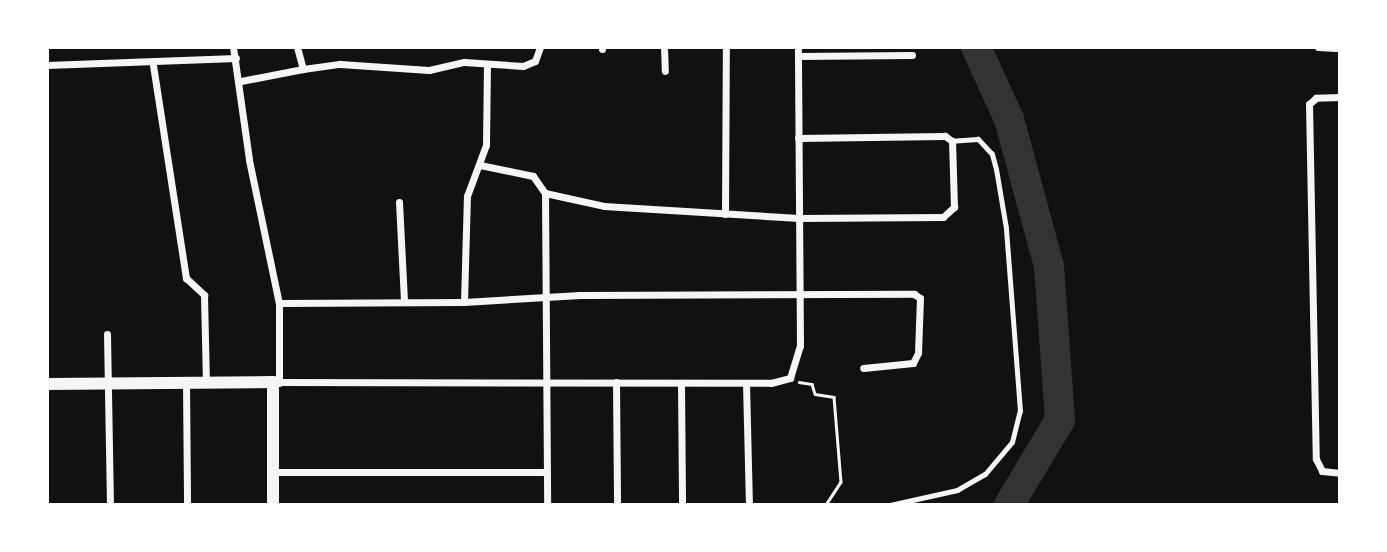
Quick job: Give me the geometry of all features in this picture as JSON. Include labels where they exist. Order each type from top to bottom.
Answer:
[{"type":"street","points":[[233,47],[241,81],[249,160],[279,303],[274,505]]},
{"type":"street","points":[[297,47],[303,69]]},
{"type":"street","points":[[241,81],[340,64],[429,70],[464,62],[523,66],[536,61],[540,47]]},
{"type":"street","points":[[664,47],[665,71]]},
{"type":"street","points":[[725,214],[726,47]]},
{"type":"street","points":[[47,384],[782,382],[790,378],[799,358],[798,47]]},
{"type":"street","points":[[1318,47],[1340,48]]},
{"type":"street","points":[[798,56],[869,51],[912,55]]},
{"type":"street","points":[[47,65],[153,65],[236,58]]},
{"type":"street","points":[[464,302],[467,196],[480,165],[488,126],[487,64]]},
{"type":"street","points":[[153,65],[186,278],[204,295],[206,383]]},
{"type":"street","points":[[1340,97],[1316,98],[1309,104],[1316,459],[1322,471],[1340,472]]},
{"type":"street","points":[[545,192],[604,206],[799,218],[943,218],[954,207],[952,141],[945,136],[799,138]]},
{"type":"street","points":[[480,165],[533,176],[545,192],[543,382],[547,505]]},
{"type":"street","points":[[399,202],[404,302]]},
{"type":"street","points":[[279,303],[464,302],[543,297],[915,294],[919,298],[918,353],[913,363],[863,368]]},
{"type":"street","points":[[107,334],[110,505]]},
{"type":"street","points":[[616,382],[617,505]]},
{"type":"street","points":[[186,383],[187,505]]},
{"type":"street","points":[[681,383],[682,505]]},
{"type":"street","points":[[746,383],[749,505]]},
{"type":"street","points":[[273,472],[546,472]]},
{"type":"lane","points":[[890,505],[957,490],[985,474],[1012,442],[1020,411],[1006,228],[994,161],[978,139],[952,141]]},
{"type":"path","points":[[782,382],[812,384],[815,394],[834,397],[841,482],[826,505]]},
{"type":"waterway","points":[[976,47],[1009,119],[1049,266],[1060,420],[1009,505]]}]
